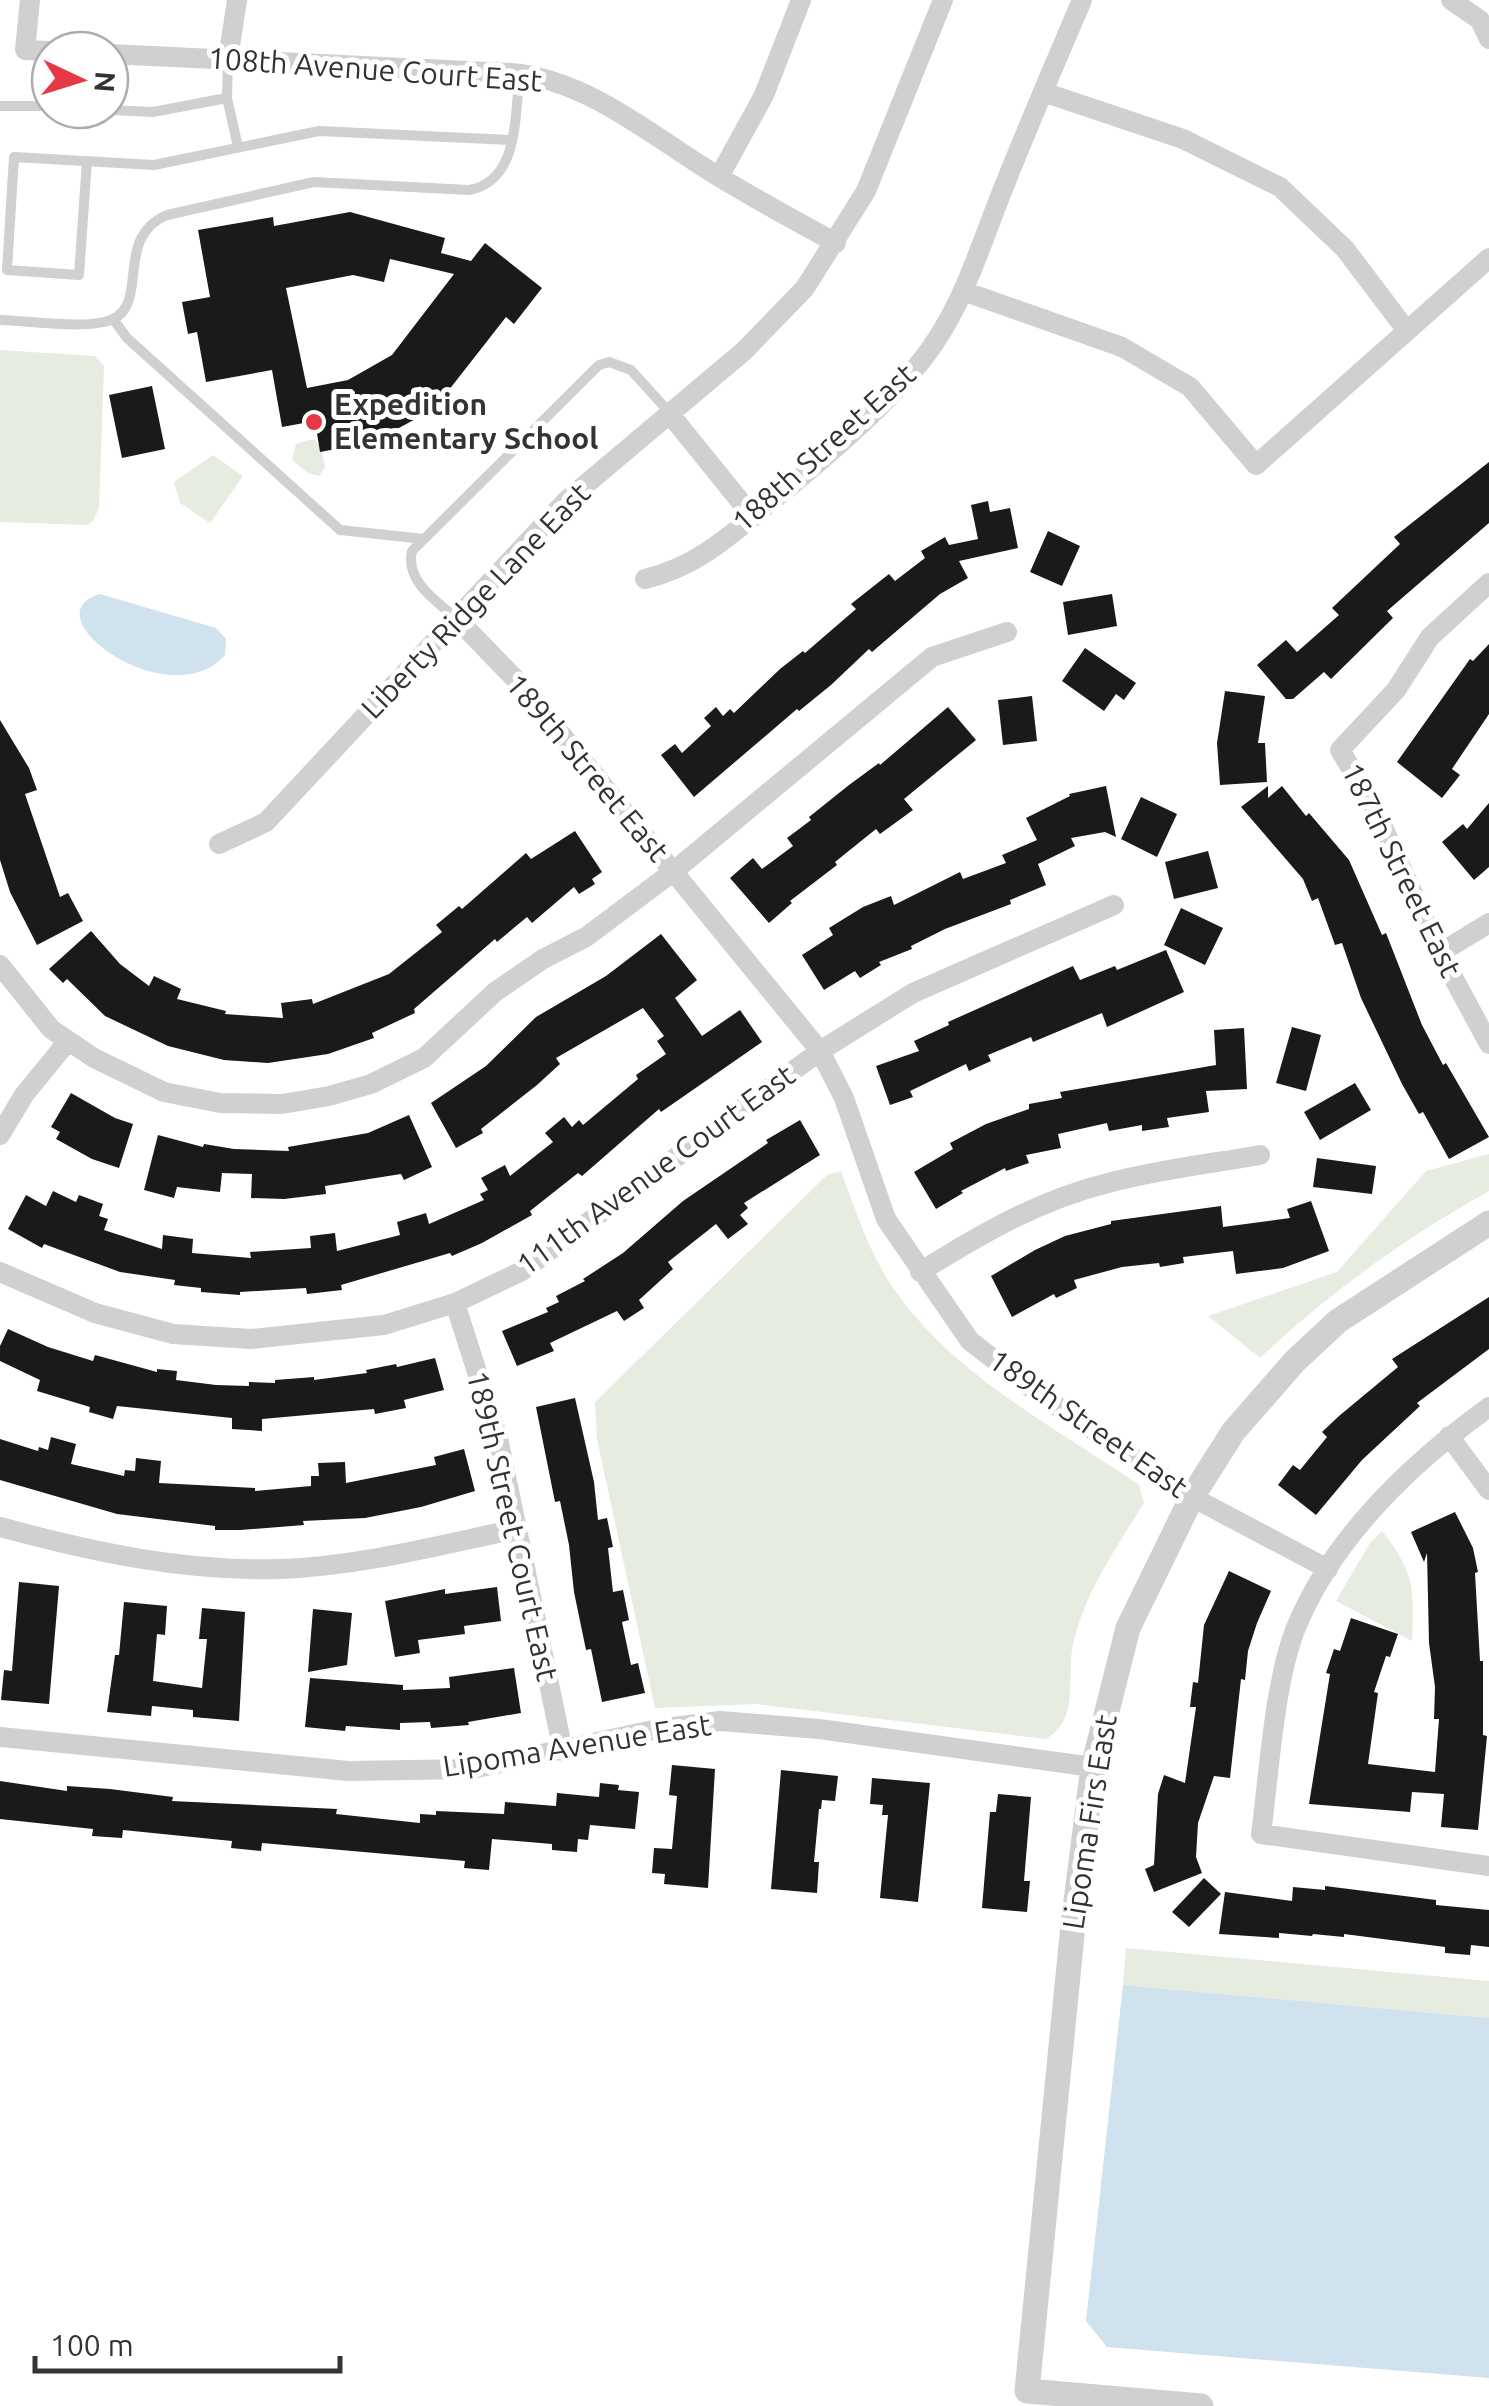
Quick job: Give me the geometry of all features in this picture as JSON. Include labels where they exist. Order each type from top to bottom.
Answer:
[{"type":"street","points":[[30,0],[25,50],[30,50]]},
{"type":"street","points":[[228,59],[237,0]]},
{"type":"street","points":[[719,176],[764,95],[801,0]]},
{"type":"street","name":"Liberty Ridge Lane East","points":[[219,844],[266,822],[566,501],[744,351],[805,288],[866,192],[943,0]]},
{"type":"street","name":"188th Street East","points":[[645,579],[696,562],[753,517],[905,380],[935,343],[963,291],[1082,0]]},
{"type":"street","points":[[1451,0],[1480,20],[1489,40]]},
{"type":"street","name":"108th Avenue Court East","points":[[130,55],[520,74],[581,91],[836,244]]},
{"type":"street","points":[[1043,92],[1182,140],[1280,187],[1344,249],[1407,331]]},
{"type":"street","points":[[963,291],[1122,347],[1190,387],[1256,466],[1489,258]]},
{"type":"street","points":[[669,413],[753,517]]},
{"type":"street","name":"187th Street East","points":[[1489,583],[1430,636],[1396,690],[1340,750],[1373,805],[1440,952],[1489,1044]]},
{"type":"street","name":"189th Street East","points":[[458,620],[520,684],[820,1050],[844,1098],[886,1219],[970,1341],[1039,1394],[1192,1497],[1328,1569]]},
{"type":"street","points":[[0,965],[51,1029],[94,1058],[164,1092],[220,1103],[282,1104],[371,1084],[424,1058],[495,992],[543,958],[586,937],[674,871],[932,657],[1007,632]]},
{"type":"street","name":"111th Avenue Court East","points":[[0,1272],[95,1313],[173,1334],[251,1339],[384,1325],[455,1303],[522,1271],[820,1050],[914,993],[1114,905]]},
{"type":"street","points":[[1440,952],[1489,923]]},
{"type":"street","points":[[0,1135],[24,1096],[68,1040]]},
{"type":"street","points":[[920,1272],[986,1231],[1046,1203],[1107,1183],[1260,1154]]},
{"type":"street","name":"Lipoma Firs East","points":[[1201,2406],[1027,2391],[1072,1925],[1093,1766],[1128,1628],[1192,1497],[1232,1432],[1338,1321],[1489,1223]]},
{"type":"street","name":"189th Street Court East","points":[[455,1303],[498,1438],[563,1751]]},
{"type":"street","points":[[1489,1407],[1449,1436],[1391,1489],[1328,1569],[1295,1631],[1285,1668],[1261,1834],[1489,1866]]},
{"type":"street","points":[[1449,1436],[1489,1490]]},
{"type":"street","points":[[0,1527],[91,1552],[180,1564],[280,1569],[364,1561],[516,1529]]},
{"type":"street","name":"Lipoma Avenue East","points":[[0,1738],[348,1771],[472,1769],[658,1728],[720,1721],[819,1729],[1093,1766]]},
{"type":"lane","points":[[228,59],[228,98],[238,147]]},
{"type":"lane","points":[[0,320],[92,323],[113,319],[130,300],[139,238],[157,219],[314,182],[482,188],[494,182],[502,170],[520,74]]},
{"type":"lane","points":[[130,111],[153,112],[228,98]]},
{"type":"lane","points":[[0,106],[30,106]]},
{"type":"lane","points":[[86,161],[79,275],[7,270],[14,157],[86,161],[154,165],[320,131],[510,140]]},
{"type":"lane","points":[[113,319],[127,338],[340,530],[424,539]]},
{"type":"lane","points":[[458,620],[420,585],[412,573],[412,552],[599,365],[610,362],[631,370],[669,413]]},
{"type":"shaded area","points":[[0,350],[95,356],[104,366],[99,508],[87,525],[0,522]]},
{"type":"shaded area","points":[[315,440],[321,448],[325,467],[319,476],[308,473],[292,460],[296,444]]},
{"type":"shaded area","points":[[213,455],[243,476],[210,523],[180,503],[174,482]]},
{"type":"shaded area","points":[[1489,1154],[1489,1191],[1369,1267],[1260,1358],[1208,1316],[1337,1272],[1426,1171]]},
{"type":"shaded area","points":[[841,1171],[880,1267],[923,1325],[1010,1400],[1139,1485],[1144,1503],[1086,1603],[1074,1640],[1068,1707],[1057,1730],[1046,1739],[756,1704],[655,1708],[597,1439],[595,1402],[827,1175]]},
{"type":"shaded area","points":[[1382,1531],[1407,1570],[1413,1607],[1412,1641],[1336,1601],[1370,1543]]},
{"type":"shaded area","points":[[1126,1948],[1489,1981],[1489,2018],[1123,1985]]},
{"type":"water","points":[[100,594],[216,628],[226,639],[225,655],[201,671],[172,675],[142,669],[114,656],[93,639],[81,621],[82,605]]},
{"type":"water","points":[[1123,1985],[1489,2018],[1489,2378],[1107,2347],[1086,2321]]},
{"type":"building","points":[[350,212],[445,238],[441,253],[471,261],[485,243],[542,288],[514,324],[506,317],[434,409],[373,442],[320,452],[315,421],[282,427],[272,370],[206,382],[197,332],[188,334],[182,302],[210,297],[198,230],[273,217],[274,226]],"holes":[[[390,259],[454,274],[392,355],[348,380],[307,388],[286,288],[353,275],[384,282]]]},
{"type":"building","points":[[152,386],[165,449],[122,458],[109,395]]},
{"type":"building","points":[[1489,462],[1489,523],[1387,611],[1393,618],[1331,679],[1324,672],[1293,699],[1286,699],[1257,665],[1286,640],[1297,652],[1339,615],[1332,608],[1400,544],[1394,537]]},
{"type":"building","points":[[988,501],[990,512],[1010,508],[1018,548],[959,561],[968,578],[940,594],[872,652],[869,649],[694,797],[661,755],[675,744],[682,753],[711,726],[704,718],[716,707],[723,716],[730,709],[734,713],[780,669],[856,609],[851,604],[889,574],[895,581],[925,558],[921,551],[945,537],[949,545],[978,539],[971,505]]},
{"type":"building","points":[[1048,531],[1080,546],[1062,586],[1030,572]]},
{"type":"building","points":[[1112,594],[1117,626],[1068,635],[1063,602]]},
{"type":"building","points":[[1489,644],[1489,714],[1452,769],[1460,775],[1442,798],[1397,762],[1470,659],[1473,661]]},
{"type":"building","points":[[1085,648],[1136,683],[1124,700],[1116,694],[1104,711],[1062,681]]},
{"type":"building","points":[[1225,691],[1265,696],[1258,743],[1265,743],[1267,782],[1220,785],[1217,743]]},
{"type":"building","points":[[1032,696],[1037,741],[1003,745],[998,700]]},
{"type":"building","points":[[948,707],[976,740],[904,799],[913,810],[880,834],[876,829],[769,923],[730,878],[753,858],[762,869],[793,846],[787,838],[811,820],[809,817],[880,765]]},
{"type":"building","points":[[0,720],[29,768],[37,790],[25,794],[60,897],[68,893],[83,921],[37,945],[10,892],[0,860]]},
{"type":"building","points":[[1106,786],[1116,837],[1105,832],[1071,838],[1075,846],[1038,864],[1046,885],[879,962],[881,965],[860,978],[855,971],[824,990],[802,955],[833,935],[829,928],[863,907],[891,896],[894,905],[960,872],[963,879],[1006,863],[1002,855],[1037,840],[1026,818],[1069,794]]},
{"type":"building","points":[[1268,786],[1268,798],[1282,786],[1349,860],[1382,935],[1386,933],[1422,1025],[1489,1137],[1449,1159],[1423,1112],[1419,1114],[1361,998],[1342,943],[1335,945],[1318,898],[1312,901],[1303,879],[1241,807]]},
{"type":"building","points":[[1141,797],[1177,814],[1157,857],[1121,839]]},
{"type":"building","points":[[1489,803],[1489,867],[1474,880],[1442,842],[1463,824],[1467,829]]},
{"type":"building","points":[[575,831],[602,872],[592,879],[595,884],[579,894],[574,887],[532,923],[527,917],[497,942],[495,939],[414,1009],[415,1013],[372,1033],[374,1038],[328,1054],[268,1063],[224,1060],[168,1046],[105,1016],[67,979],[63,983],[49,969],[91,931],[120,964],[149,986],[154,976],[181,989],[177,999],[226,1011],[225,1014],[283,1018],[281,1003],[312,999],[313,1004],[389,974],[442,932],[436,925],[459,906],[462,909],[526,853],[531,859]]},
{"type":"building","points":[[1208,851],[1218,888],[1174,899],[1165,862]]},
{"type":"building","points":[[1181,908],[1223,928],[1205,965],[1164,945]]},
{"type":"building","points":[[661,934],[697,980],[675,998],[702,1036],[740,1010],[762,1042],[661,1112],[659,1109],[582,1176],[578,1173],[530,1211],[532,1215],[482,1243],[452,1256],[450,1253],[341,1285],[342,1290],[307,1294],[306,1288],[240,1295],[201,1292],[201,1288],[174,1285],[175,1280],[120,1272],[44,1244],[42,1248],[8,1229],[26,1195],[46,1206],[53,1191],[76,1202],[79,1195],[103,1204],[99,1216],[108,1219],[104,1230],[162,1249],[163,1235],[193,1239],[192,1253],[251,1258],[250,1252],[311,1248],[310,1236],[335,1233],[337,1251],[400,1235],[397,1222],[426,1213],[429,1224],[484,1200],[480,1194],[488,1190],[481,1178],[505,1165],[510,1176],[553,1142],[545,1133],[564,1117],[572,1127],[579,1120],[583,1125],[638,1079],[636,1075],[666,1054],[657,1041],[664,1036],[643,1008],[556,1058],[560,1064],[537,1085],[481,1129],[483,1133],[456,1148],[431,1103],[486,1066],[536,1017],[606,976]]},
{"type":"building","points":[[1166,950],[1184,992],[1107,1027],[1102,1013],[1033,1042],[1031,1037],[988,1055],[991,1061],[969,1071],[966,1064],[910,1091],[913,1097],[890,1105],[876,1066],[919,1051],[914,1041],[1073,966],[1080,980]]},
{"type":"building","points":[[1292,1027],[1321,1035],[1306,1091],[1276,1083]]},
{"type":"building","points":[[1244,1028],[1247,1089],[1206,1091],[1209,1112],[1167,1118],[1169,1127],[1142,1131],[1142,1125],[1109,1131],[1107,1123],[1058,1134],[1061,1148],[1026,1155],[1029,1163],[1006,1171],[1005,1168],[936,1209],[914,1172],[953,1149],[950,1143],[986,1124],[1029,1109],[1029,1104],[1062,1098],[1060,1092],[1216,1065],[1214,1030]]},
{"type":"building","points":[[1355,1083],[1371,1110],[1320,1140],[1304,1112]]},
{"type":"building","points":[[71,1093],[133,1124],[119,1168],[92,1159],[56,1139],[60,1132],[51,1127]]},
{"type":"building","points":[[409,1115],[432,1167],[404,1180],[401,1174],[325,1186],[326,1194],[284,1199],[251,1198],[252,1174],[222,1173],[220,1192],[177,1187],[174,1198],[144,1190],[158,1135],[203,1147],[204,1144],[289,1151],[288,1147],[368,1133]]},
{"type":"building","points":[[800,1120],[820,1155],[744,1203],[748,1208],[740,1215],[748,1224],[728,1239],[716,1224],[668,1262],[673,1269],[639,1300],[644,1308],[624,1321],[617,1311],[550,1343],[554,1351],[517,1366],[502,1331],[548,1312],[546,1308],[559,1302],[556,1296],[585,1281],[683,1201]]},
{"type":"building","points":[[1317,1158],[1376,1166],[1372,1194],[1313,1187]]},
{"type":"building","points":[[1311,1201],[1329,1251],[1283,1268],[1236,1274],[1233,1251],[1183,1257],[1184,1263],[1160,1267],[1159,1263],[1122,1267],[1074,1280],[1077,1288],[1056,1298],[1054,1294],[1012,1317],[991,1276],[1065,1236],[1111,1221],[1221,1206],[1223,1227],[1290,1218],[1287,1209]]},
{"type":"building","points":[[1489,1297],[1489,1349],[1417,1403],[1420,1406],[1362,1460],[1316,1515],[1278,1485],[1293,1465],[1300,1470],[1327,1437],[1322,1432],[1398,1367],[1392,1359]]},
{"type":"building","points":[[8,1329],[93,1361],[95,1355],[157,1372],[177,1371],[176,1380],[216,1385],[314,1380],[435,1358],[444,1390],[404,1400],[406,1408],[375,1414],[374,1409],[262,1419],[262,1431],[232,1429],[232,1418],[117,1406],[113,1419],[89,1412],[90,1407],[37,1391],[40,1380],[0,1361],[0,1346]]},
{"type":"building","points":[[575,1398],[594,1482],[598,1520],[607,1518],[613,1547],[608,1548],[613,1592],[623,1590],[629,1620],[622,1622],[631,1665],[638,1663],[645,1693],[602,1702],[591,1649],[586,1650],[560,1501],[555,1502],[536,1407]]},
{"type":"building","points":[[51,1437],[76,1444],[71,1464],[124,1476],[125,1470],[135,1471],[136,1458],[161,1461],[159,1483],[255,1491],[311,1486],[311,1476],[319,1476],[318,1463],[345,1462],[346,1483],[436,1465],[434,1457],[464,1449],[475,1491],[365,1518],[215,1530],[215,1526],[117,1514],[0,1480],[0,1439],[38,1451],[39,1447],[48,1450]]},
{"type":"building","points":[[1455,1512],[1473,1548],[1478,1572],[1475,1573],[1483,1661],[1483,1735],[1487,1736],[1478,1830],[1441,1827],[1444,1794],[1412,1792],[1410,1812],[1309,1804],[1330,1674],[1326,1673],[1334,1649],[1340,1651],[1351,1618],[1398,1634],[1374,1692],[1378,1693],[1368,1764],[1435,1772],[1439,1719],[1434,1719],[1427,1553],[1424,1562],[1411,1532]]},
{"type":"building","points":[[1229,1571],[1271,1591],[1248,1651],[1245,1680],[1241,1679],[1230,1778],[1214,1776],[1198,1823],[1196,1857],[1202,1873],[1154,1892],[1145,1869],[1154,1865],[1158,1794],[1164,1775],[1185,1783],[1196,1707],[1190,1707],[1193,1682],[1198,1683],[1204,1625]]},
{"type":"building","points":[[19,1582],[59,1586],[49,1704],[1,1700],[4,1670],[12,1671]]},
{"type":"building","points":[[497,1587],[501,1621],[464,1626],[465,1634],[418,1640],[420,1653],[395,1657],[385,1601],[445,1589],[445,1594]]},
{"type":"building","points":[[124,1602],[167,1606],[165,1635],[157,1634],[153,1681],[202,1688],[207,1639],[199,1639],[202,1608],[245,1612],[239,1721],[193,1717],[193,1710],[152,1706],[151,1716],[107,1712],[115,1655],[119,1655]]},
{"type":"building","points":[[313,1609],[352,1613],[347,1665],[308,1672]]},
{"type":"building","points":[[514,1668],[521,1713],[468,1722],[469,1725],[431,1728],[430,1722],[400,1723],[400,1730],[305,1727],[310,1678],[403,1685],[403,1690],[450,1688],[449,1677]]},
{"type":"building","points":[[672,1765],[715,1769],[708,1888],[664,1884],[665,1874],[652,1873],[654,1848],[672,1849],[677,1796],[669,1795]]},
{"type":"building","points":[[781,1770],[838,1776],[835,1801],[822,1800],[819,1809],[814,1862],[819,1862],[817,1893],[771,1889]]},
{"type":"building","points":[[872,1778],[930,1783],[918,1902],[880,1898],[888,1815],[882,1815],[883,1805],[870,1804]]},
{"type":"building","points":[[0,1781],[67,1791],[67,1786],[110,1789],[173,1797],[172,1801],[337,1809],[336,1814],[420,1823],[420,1814],[436,1815],[436,1811],[504,1814],[505,1802],[556,1806],[557,1793],[599,1797],[600,1783],[639,1792],[635,1829],[590,1825],[588,1840],[578,1839],[577,1852],[552,1850],[552,1844],[492,1839],[489,1870],[464,1868],[465,1861],[262,1843],[261,1851],[231,1848],[232,1841],[123,1830],[122,1838],[92,1836],[93,1829],[0,1819]]},
{"type":"building","points":[[998,1794],[1031,1797],[1024,1881],[1030,1881],[1027,1912],[982,1908],[990,1812],[996,1812]]},
{"type":"building","points":[[1204,1878],[1221,1894],[1189,1927],[1172,1912]]},
{"type":"building","points":[[1325,1886],[1489,1910],[1489,1947],[1471,1945],[1470,1955],[1445,1953],[1445,1947],[1344,1934],[1279,1933],[1279,1938],[1219,1934],[1225,1892],[1292,1901],[1293,1887],[1325,1890]]},
{"type":"place","name":"Expedition Elementary School","points":[[314,422]]}]
